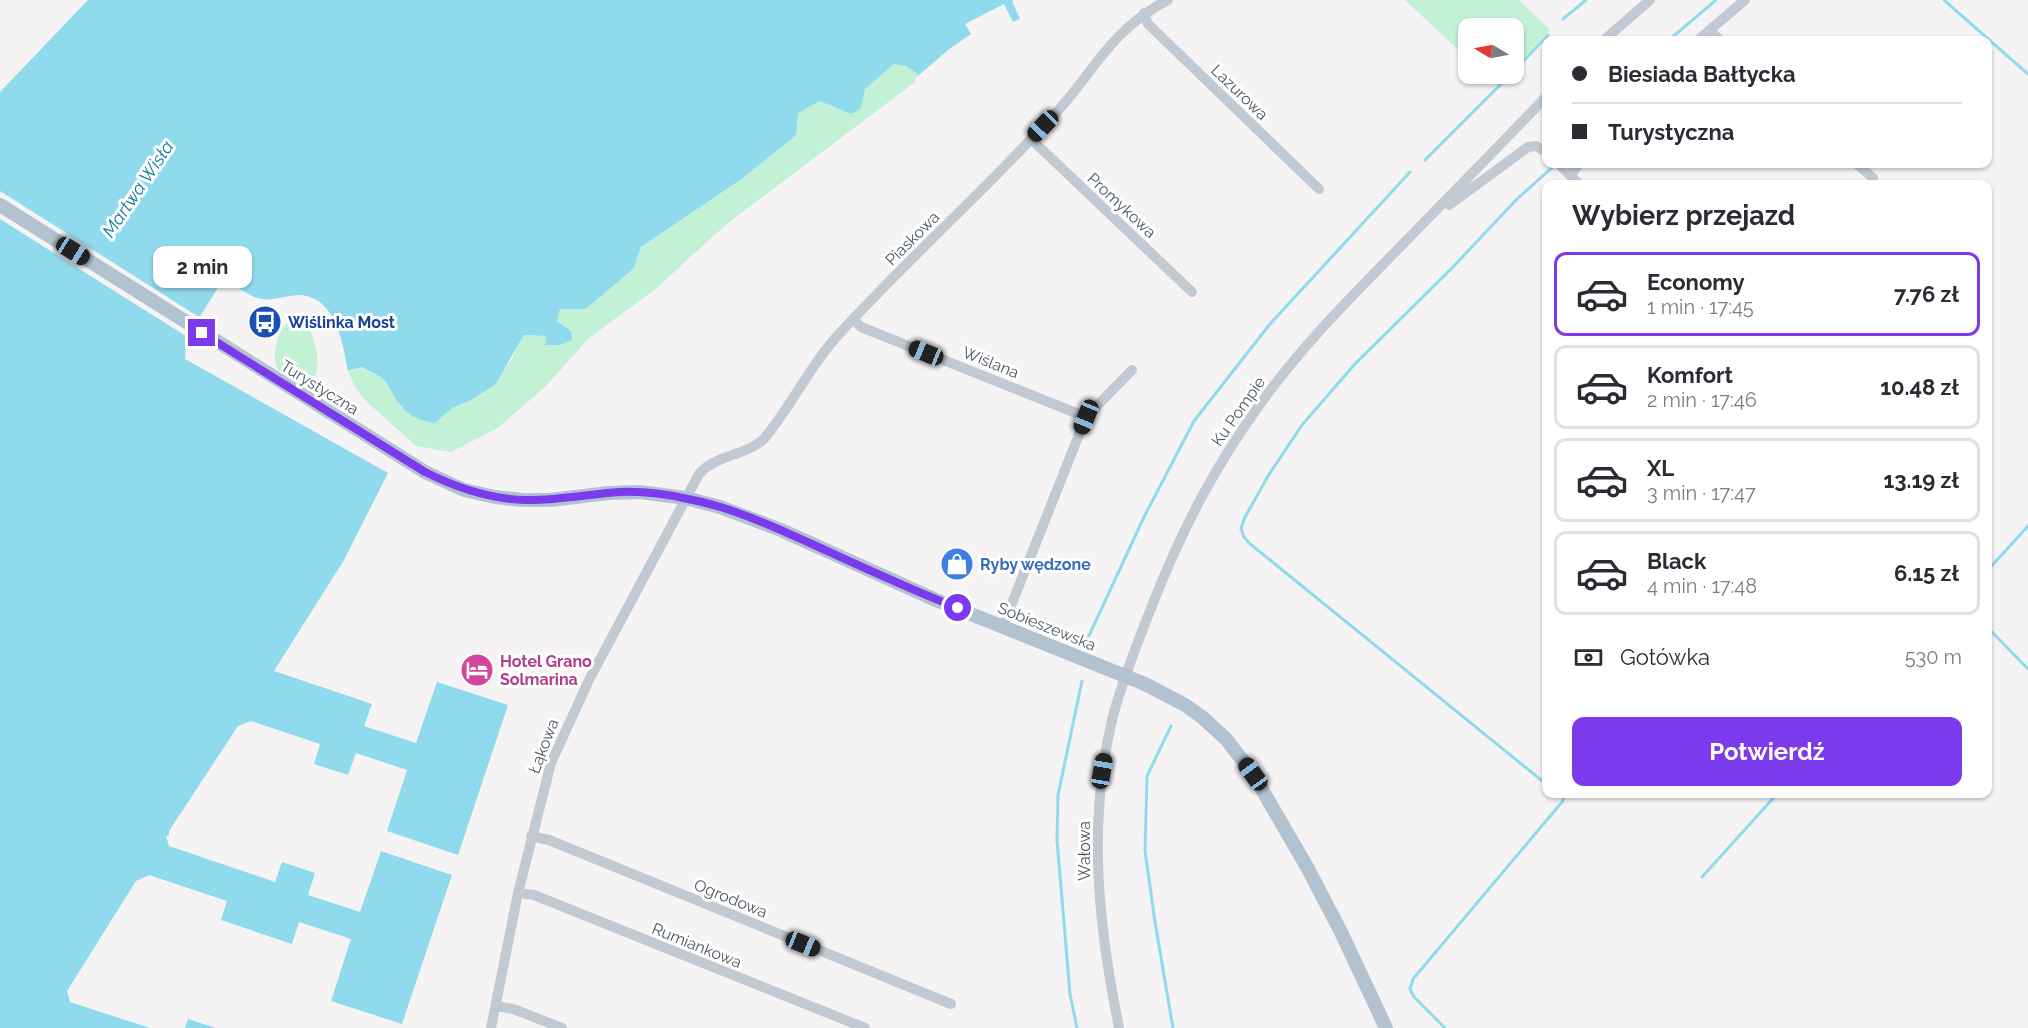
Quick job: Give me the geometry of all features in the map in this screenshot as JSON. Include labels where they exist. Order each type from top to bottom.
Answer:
[{"type":"main road","name":"Turystyczna","points":[[0,205],[425,472]]},
{"type":"main road","name":"Sobieszewska","points":[[425,472],[464,490],[495,497],[550,500],[622,492],[662,494],[686,498],[738,513],[936,600],[1125,676],[1185,705],[1215,728],[1253,774],[1307,867],[1386,1028]]},
{"type":"street","name":"Piaskowa","points":[[686,498],[699,474],[708,465],[748,450],[763,440],[833,341],[853,319],[1031,139],[1066,101],[1106,48],[1128,25],[1168,0]]},
{"type":"street","points":[[1609,36],[1650,0]]},
{"type":"street","points":[[1703,36],[1745,0]]},
{"type":"street","name":"Lazurowa","points":[[1144,13],[1148,24],[1319,189]]},
{"type":"street","points":[[1710,31],[1716,36]]},
{"type":"street","name":"Ku Pompie","points":[[1125,676],[1186,523],[1210,478],[1261,402],[1291,364],[1362,285],[1542,101]]},
{"type":"street","name":"Promykowa","points":[[1031,139],[1192,292]]},
{"type":"street","name":"Ku Pompie","points":[[1441,206],[1445,208],[1528,147],[1536,146],[1542,150]]},
{"type":"street","points":[[1862,168],[1873,178]]},
{"type":"street","points":[[1565,169],[1575,180]]},
{"type":"street","name":"Wiślana","points":[[853,319],[861,327],[1086,417]]},
{"type":"street","points":[[1003,626],[1086,417],[1132,370]]},
{"type":"street","name":"Łąkowa","points":[[491,1028],[518,893],[551,763],[575,708],[686,498]]},
{"type":"street","name":"Wałowa","points":[[1119,1028],[1103,941],[1099,900],[1098,831],[1102,771],[1113,717],[1125,676]]},
{"type":"street","name":"Ogrodowa","points":[[531,836],[560,845],[951,1004]]},
{"type":"street","name":"Rumiankowa","points":[[518,893],[534,895],[865,1028]]},
{"type":"street","points":[[496,1006],[513,1009],[562,1028]]},
{"type":"green space","points":[[1405,0],[1519,0],[1550,30],[1524,57],[1524,18],[1458,18],[1458,50]]},
{"type":"green space","points":[[894,64],[906,66],[919,75],[915,82],[737,216],[658,287],[588,339],[546,386],[498,428],[451,452],[416,446],[367,402],[356,389],[348,372],[362,367],[380,376],[401,408],[435,422],[452,408],[471,400],[509,364],[524,335],[546,336],[545,344],[571,331],[557,321],[560,309],[586,309],[634,268],[641,247],[743,178],[795,135],[798,113],[820,101],[851,114],[861,108],[865,89]]},
{"type":"green space","points":[[290,321],[305,323],[316,348],[315,377],[311,384],[304,388],[282,375],[275,360],[278,337]]},
{"type":"water","name":"Martwa Wisła","points":[[88,0],[1014,0],[1012,1],[1020,19],[1013,22],[1004,4],[965,24],[971,34],[919,75],[906,66],[894,64],[865,89],[861,108],[851,114],[820,101],[798,113],[796,135],[743,178],[641,247],[634,268],[586,309],[560,309],[557,321],[571,331],[572,340],[559,345],[545,345],[546,336],[524,335],[495,385],[471,400],[452,408],[435,423],[408,413],[399,404],[381,377],[362,367],[348,371],[336,323],[322,304],[312,297],[299,295],[271,299],[256,298],[212,266],[205,269],[206,274],[219,286],[186,339],[185,359],[388,473],[344,560],[274,671],[372,704],[364,726],[416,743],[437,682],[508,705],[458,855],[387,831],[407,770],[356,753],[348,775],[314,764],[320,744],[251,721],[238,726],[169,831],[169,835],[166,836],[169,846],[275,882],[282,862],[315,873],[308,895],[360,912],[381,851],[452,875],[402,1024],[331,1001],[351,939],[299,922],[292,944],[221,920],[227,901],[149,875],[136,881],[67,991],[70,1002],[150,1028],[0,1028],[0,92]]},
{"type":"water","points":[[188,1019],[216,1028],[185,1028]]},
{"type":"pier","points":[[0,191],[202,319],[189,338],[0,219]]},
{"type":"waterway","points":[[1563,19],[1586,0]]},
{"type":"waterway","points":[[1674,36],[1716,0]]},
{"type":"waterway","points":[[1944,0],[1985,36]]},
{"type":"waterway","points":[[1524,60],[1542,41]]},
{"type":"waterway","points":[[1992,42],[2028,74]]},
{"type":"waterway","points":[[1425,160],[1501,84]]},
{"type":"waterway","points":[[1542,781],[1249,543],[1241,529],[1244,519],[1268,476],[1302,425],[1354,365],[1453,267],[1516,200],[1552,168]]},
{"type":"waterway","points":[[1087,640],[1144,517],[1194,421],[1270,324],[1410,172]]},
{"type":"waterway","points":[[1992,566],[2028,526]]},
{"type":"waterway","points":[[1992,632],[2028,669]]},
{"type":"waterway","points":[[1077,1028],[1070,994],[1057,840],[1058,795],[1082,681]]},
{"type":"waterway","points":[[1171,726],[1147,776],[1145,851],[1173,1028]]},
{"type":"waterway","points":[[1445,1028],[1414,997],[1410,989],[1413,979],[1564,798]]},
{"type":"waterway","points":[[1702,877],[1773,798]]},
{"type":"place","name":"Wiślinka Most","points":[[265,322]]},
{"type":"place","name":"Ryby wędzone","points":[[957,564]]},
{"type":"place","name":"Hotel Grano Solmarina","points":[[477,670]]},
{"type":"route","points":[[202,333],[425,472],[464,490],[523,500],[550,500],[639,492],[705,502],[781,530],[894,582],[958,608]]}]
